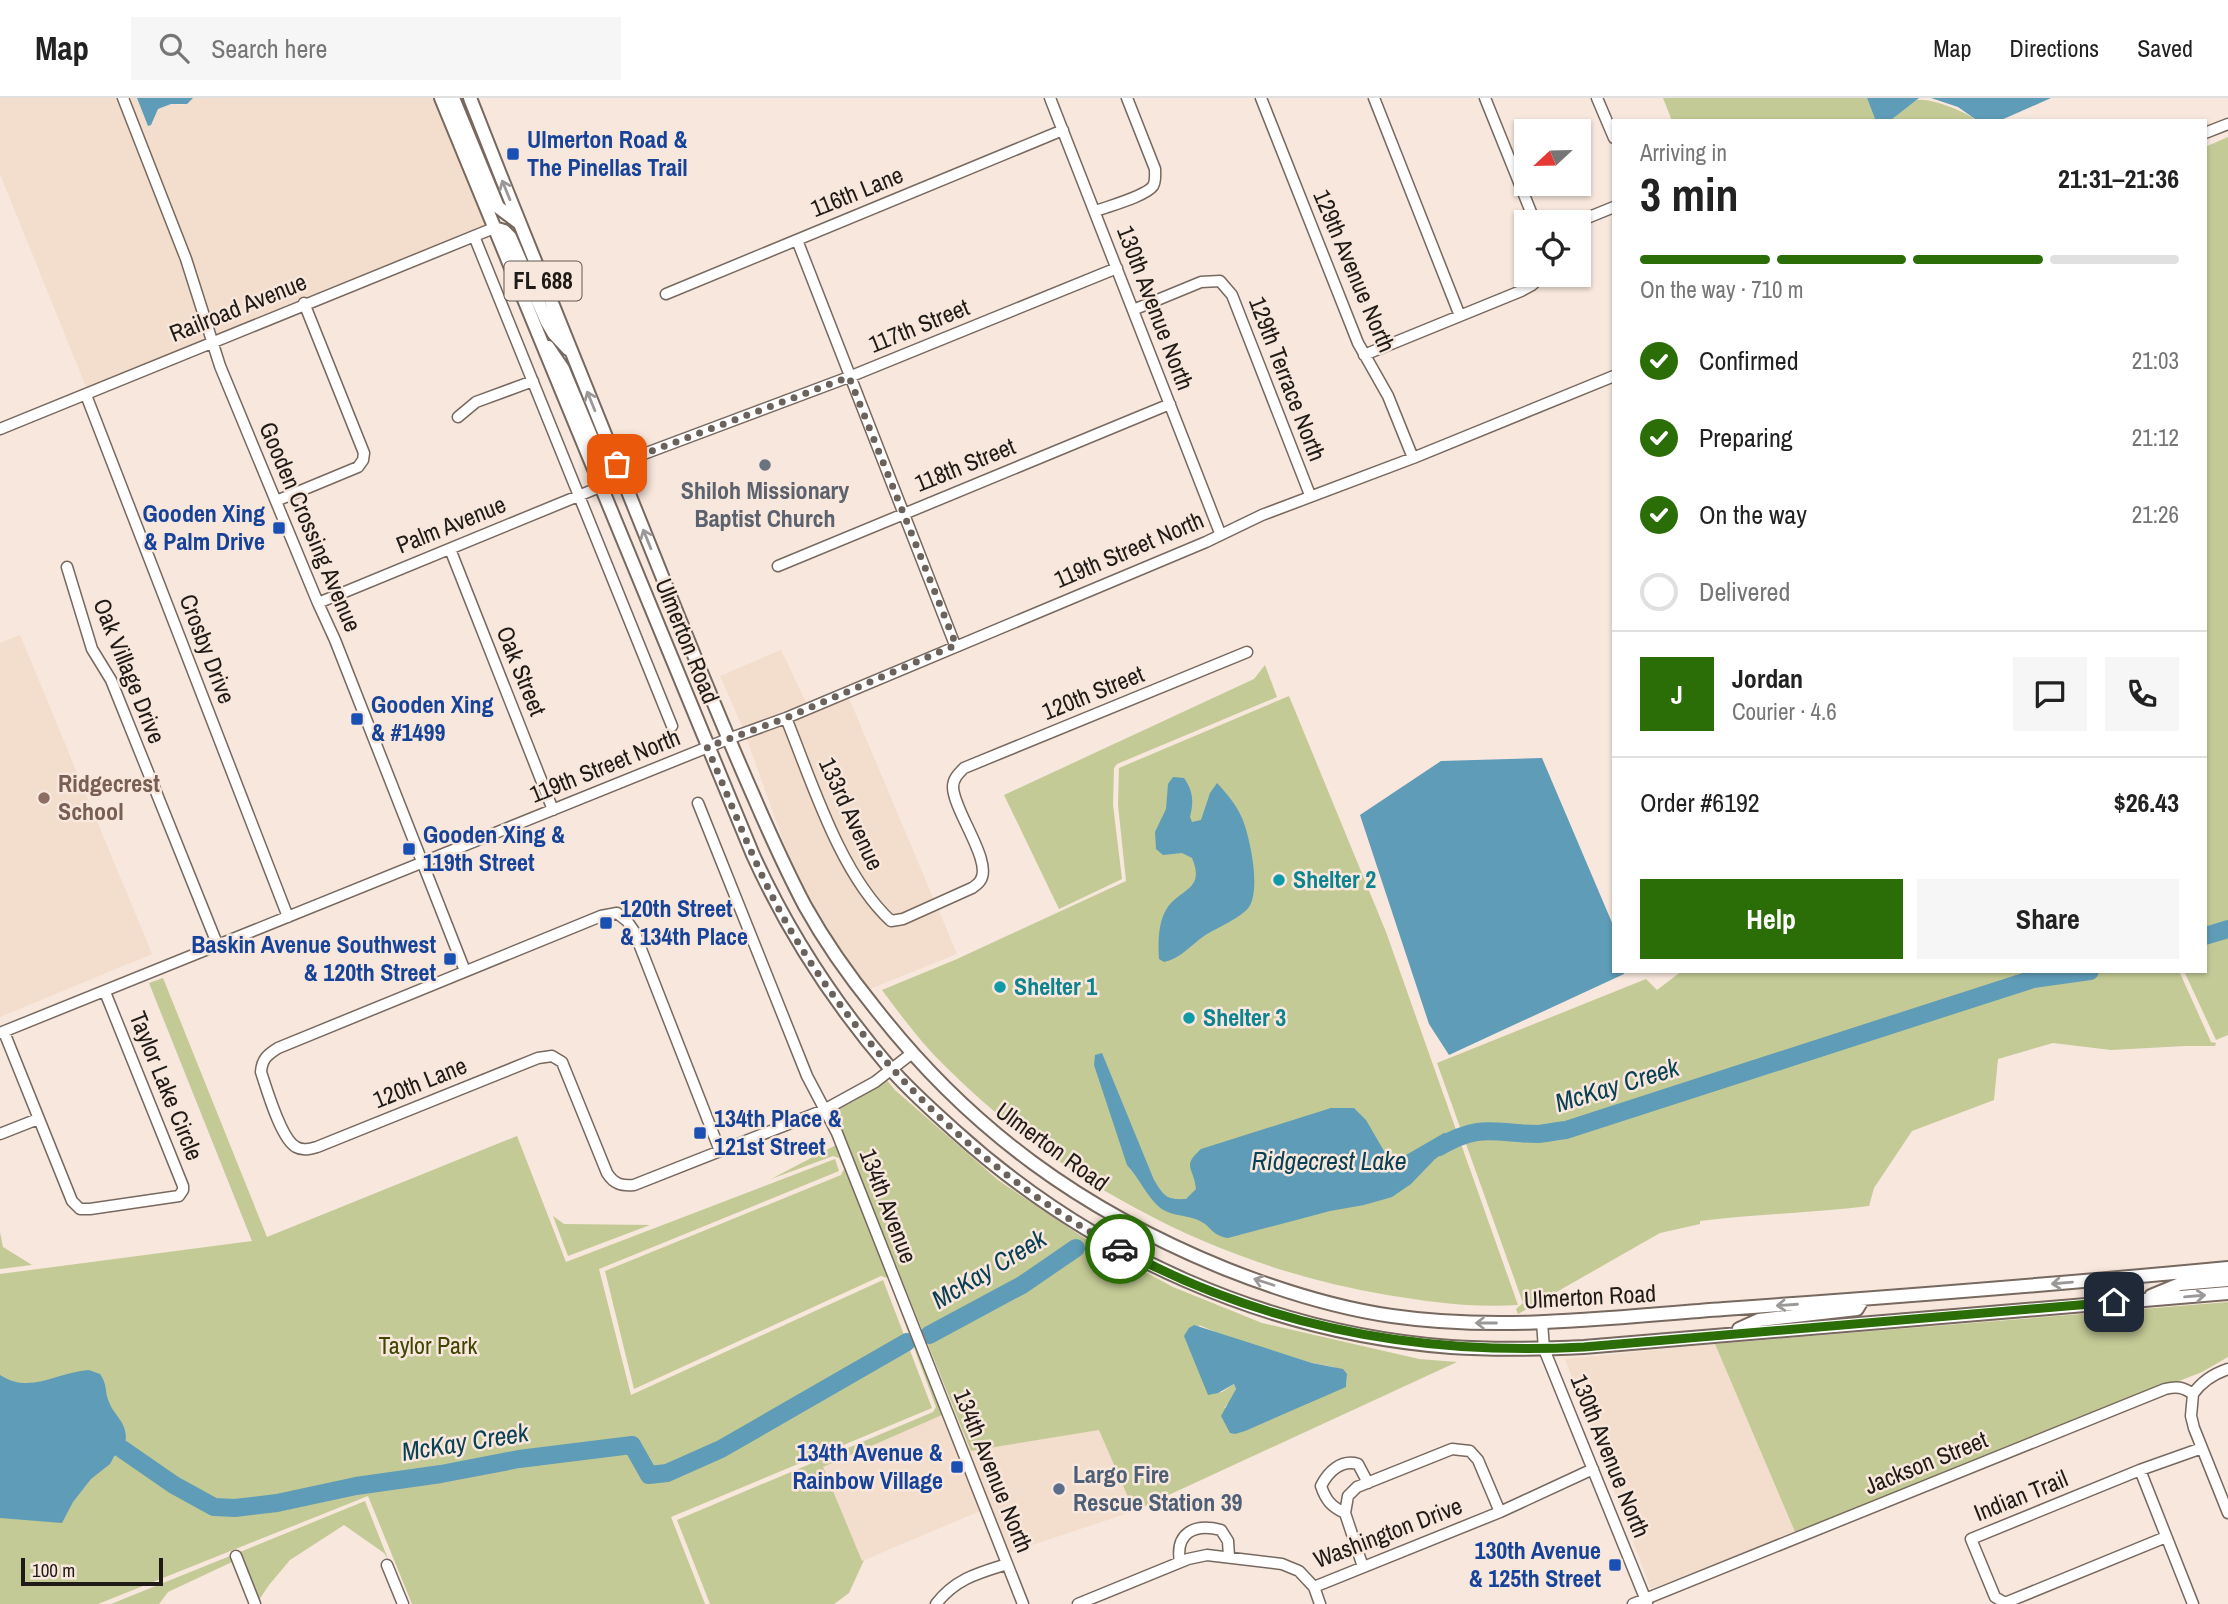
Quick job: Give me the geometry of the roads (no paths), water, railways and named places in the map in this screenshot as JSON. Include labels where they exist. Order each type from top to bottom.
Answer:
[{"type":"main road","name":"Ulmerton Road","points":[[441,98],[752,855],[792,932],[856,1025],[891,1069],[927,1106],[1007,1176],[1096,1235],[1180,1278],[1231,1299],[1280,1315],[1344,1330],[1449,1347],[1545,1349],[2228,1293]]},
{"type":"main road","points":[[453,98],[498,207],[519,222]]},
{"type":"main road","name":"Ulmerton Road","points":[[470,98],[728,739],[807,910],[841,964],[911,1054],[998,1137],[1044,1172],[1119,1219],[1188,1253],[1251,1278],[1322,1301],[1390,1316],[1464,1323],[1542,1322],[1863,1299],[2228,1268]]},
{"type":"main road","points":[[494,228],[504,231],[510,237],[547,322],[572,354]]},
{"type":"main road","points":[[539,338],[555,355],[563,369],[596,448],[602,456],[617,464]]},
{"type":"main road","points":[[2141,1300],[2180,1284],[2228,1280]]},
{"type":"main road","points":[[1729,1333],[1759,1320],[1857,1310],[1863,1299]]},
{"type":"street","name":"Gooden Crossing Avenue","points":[[123,98],[186,259],[212,342],[257,457],[378,745],[465,971]]},
{"type":"street","name":"130th Avenue North","points":[[1050,98],[1220,533]]},
{"type":"street","points":[[1096,211],[1144,192],[1153,187],[1155,181],[1155,169],[1127,98]]},
{"type":"street","name":"129th Avenue North","points":[[1261,98],[1357,343],[1388,396],[1413,458]]},
{"type":"street","points":[[1374,98],[1460,316]]},
{"type":"street","points":[[1485,98],[1530,210]]},
{"type":"street","points":[[1597,98],[1612,133]]},
{"type":"street","points":[[2207,132],[2228,124]]},
{"type":"street","name":"116th Lane","points":[[666,294],[1063,130]]},
{"type":"street","points":[[1591,216],[1612,208]]},
{"type":"street","name":"Railroad Avenue","points":[[0,429],[304,303],[494,228]]},
{"type":"street","points":[[474,236],[672,726]]},
{"type":"street","points":[[797,240],[956,645]]},
{"type":"street","name":"117th Street","points":[[617,464],[849,377],[1117,268]]},
{"type":"street","name":"129th Terrace North","points":[[1133,310],[1201,282],[1220,281],[1232,295],[1310,495]]},
{"type":"street","points":[[1364,355],[1527,287]]},
{"type":"street","points":[[276,501],[358,467],[364,453],[304,303]]},
{"type":"street","name":"119th Street North","points":[[2,1032],[707,747],[786,718],[1206,542],[1220,533],[1310,495],[1413,458],[1612,377]]},
{"type":"street","points":[[458,417],[476,402],[533,381]]},
{"type":"street","name":"Crosby Drive","points":[[86,395],[288,917]]},
{"type":"street","name":"118th Street","points":[[778,566],[1170,404]]},
{"type":"street","name":"Palm Avenue","points":[[318,603],[600,487]]},
{"type":"street","name":"Oak Street","points":[[450,549],[553,810]]},
{"type":"street","name":"Oak Village Drive","points":[[67,567],[92,649],[111,680],[218,946]]},
{"type":"street","name":"120th Street","points":[[981,881],[984,871],[953,786],[956,776],[964,768],[1247,652]]},
{"type":"street","name":"133rd Avenue","points":[[786,718],[830,827],[846,858],[862,887],[891,921],[903,919],[960,894],[981,881]]},
{"type":"street","name":"134th Avenue","points":[[698,803],[807,1076],[837,1133],[923,1354]]},
{"type":"street","points":[[465,971],[601,916],[617,913],[634,931],[720,1151],[824,1110],[875,1082],[911,1054]]},
{"type":"street","name":"120th Lane","points":[[465,971],[278,1048],[267,1055],[261,1072],[286,1137],[294,1147],[304,1150],[317,1147],[538,1058],[552,1056],[562,1062],[612,1181],[622,1186],[634,1185],[720,1151]]},
{"type":"street","name":"Taylor Lake Circle","points":[[2,1032],[72,1201],[80,1209],[178,1196],[183,1190],[105,992]]},
{"type":"street","points":[[0,1133],[38,1119]]},
{"type":"street","name":"130th Avenue North","points":[[1542,1322],[1545,1349],[1646,1602]]},
{"type":"street","name":"134th Avenue North","points":[[923,1354],[1023,1604]]},
{"type":"street","points":[[2228,1368],[2199,1385],[2193,1394],[2191,1416],[2228,1513]]},
{"type":"street","name":"Jackson Street","points":[[1633,1604],[1646,1602],[2165,1389],[2176,1386],[2193,1394]]},
{"type":"street","name":"Indian Trail","points":[[2166,1537],[2006,1603],[1994,1597],[1971,1539],[2140,1470],[2202,1448]]},
{"type":"street","points":[[1363,1567],[1345,1513],[1348,1496],[1357,1487],[1452,1449],[1470,1451],[1478,1460],[1500,1512]]},
{"type":"street","points":[[1345,1513],[1332,1507],[1325,1497],[1321,1486],[1325,1478],[1332,1469],[1350,1462],[1358,1464],[1368,1483]]},
{"type":"street","name":"Washington Drive","points":[[1079,1604],[1180,1562],[1207,1555],[1282,1564],[1299,1571],[1314,1587],[1500,1512],[1593,1469]]},
{"type":"street","points":[[2140,1470],[2193,1604]]},
{"type":"street","points":[[1180,1562],[1178,1548],[1184,1537],[1205,1526],[1221,1530],[1228,1541],[1229,1557]]},
{"type":"street","points":[[236,1556],[255,1604]]},
{"type":"street","points":[[936,1604],[972,1574],[1007,1564]]},
{"type":"street","points":[[387,1565],[403,1604]]},
{"type":"street","points":[[1314,1587],[1320,1604]]},
{"type":"water","points":[[137,98],[193,98],[187,104],[171,104],[158,109],[148,126]]},
{"type":"water","points":[[1867,98],[1919,98],[1892,119],[1875,119]]},
{"type":"water","points":[[1931,98],[2051,98],[2004,119],[1975,119],[1958,107]]},
{"type":"water","points":[[1542,758],[1612,923],[1612,973],[1624,973],[1449,1055],[1429,1024],[1360,815],[1441,761]]},
{"type":"water","points":[[1173,777],[1184,778],[1189,787],[1192,796],[1192,822],[1201,820],[1210,793],[1217,783],[1231,799],[1242,818],[1248,837],[1254,888],[1249,907],[1245,911],[1204,936],[1180,955],[1164,962],[1159,959],[1163,915],[1196,877],[1192,858],[1182,853],[1163,855],[1156,849],[1155,832],[1166,809],[1168,784]]},
{"type":"water","name":"Ridgecrest Lake","points":[[1102,1053],[1154,1180],[1163,1193],[1174,1199],[1186,1199],[1196,1189],[1190,1164],[1201,1149],[1331,1108],[1354,1108],[1366,1120],[1384,1151],[1394,1156],[1406,1155],[1444,1133],[1458,1136],[1454,1146],[1392,1197],[1228,1238],[1218,1235],[1200,1221],[1163,1210],[1127,1165],[1094,1065],[1095,1055]]},
{"type":"water","points":[[1194,1325],[1312,1363],[1343,1369],[1347,1374],[1346,1387],[1245,1431],[1230,1433],[1221,1416],[1236,1389],[1234,1384],[1208,1395],[1184,1336]]},
{"type":"water","points":[[89,1370],[100,1374],[109,1402],[126,1433],[126,1439],[110,1464],[91,1479],[73,1502],[62,1523],[0,1518],[0,1375],[11,1381],[33,1383]]},
{"type":"waterway","name":"McKay Creek","points":[[2207,935],[2228,929]]},
{"type":"waterway","name":"McKay Creek","points":[[1439,1147],[1466,1134],[1477,1132],[1538,1134],[1566,1130],[2033,979],[2076,973]]},
{"type":"waterway","name":"McKay Creek","points":[[929,1335],[1022,1285],[1076,1248]]},
{"type":"waterway","name":"McKay Creek","points":[[96,1445],[119,1447],[174,1485],[214,1507],[235,1508],[277,1503],[356,1486],[519,1459],[632,1445],[649,1475],[667,1473],[721,1449],[907,1342]]},
{"type":"place","name":"Ulmerton Road & The Pinellas Trail","points":[[513,154]]},
{"type":"place","name":"Shiloh Missionary Baptist Church","points":[[765,465]]},
{"type":"place","name":"Gooden Xing & Palm Drive","points":[[279,528]]},
{"type":"place","name":"Gooden Xing & #1499","points":[[357,719]]},
{"type":"place","name":"Ridgecrest School","points":[[44,798]]},
{"type":"place","name":"Gooden Xing & 119th Street","points":[[409,849]]},
{"type":"place","name":"Shelter 2","points":[[1279,880]]},
{"type":"place","name":"120th Street & 134th Place","points":[[606,923]]},
{"type":"place","name":"Baskin Avenue Southwest & 120th Street","points":[[450,959]]},
{"type":"place","name":"Shelter 1","points":[[1000,987]]},
{"type":"place","name":"Shelter 3","points":[[1189,1018]]},
{"type":"place","name":"134th Place & 121st Street","points":[[700,1133]]},
{"type":"place","name":"134th Avenue & Rainbow Village","points":[[957,1467]]},
{"type":"place","name":"Largo Fire Rescue Station 39","points":[[1059,1489]]},
{"type":"place","name":"130th Avenue & 125th Street","points":[[1615,1565]]},
{"type":"park label","name":"Taylor Park","points":[[428,1346]]}]
